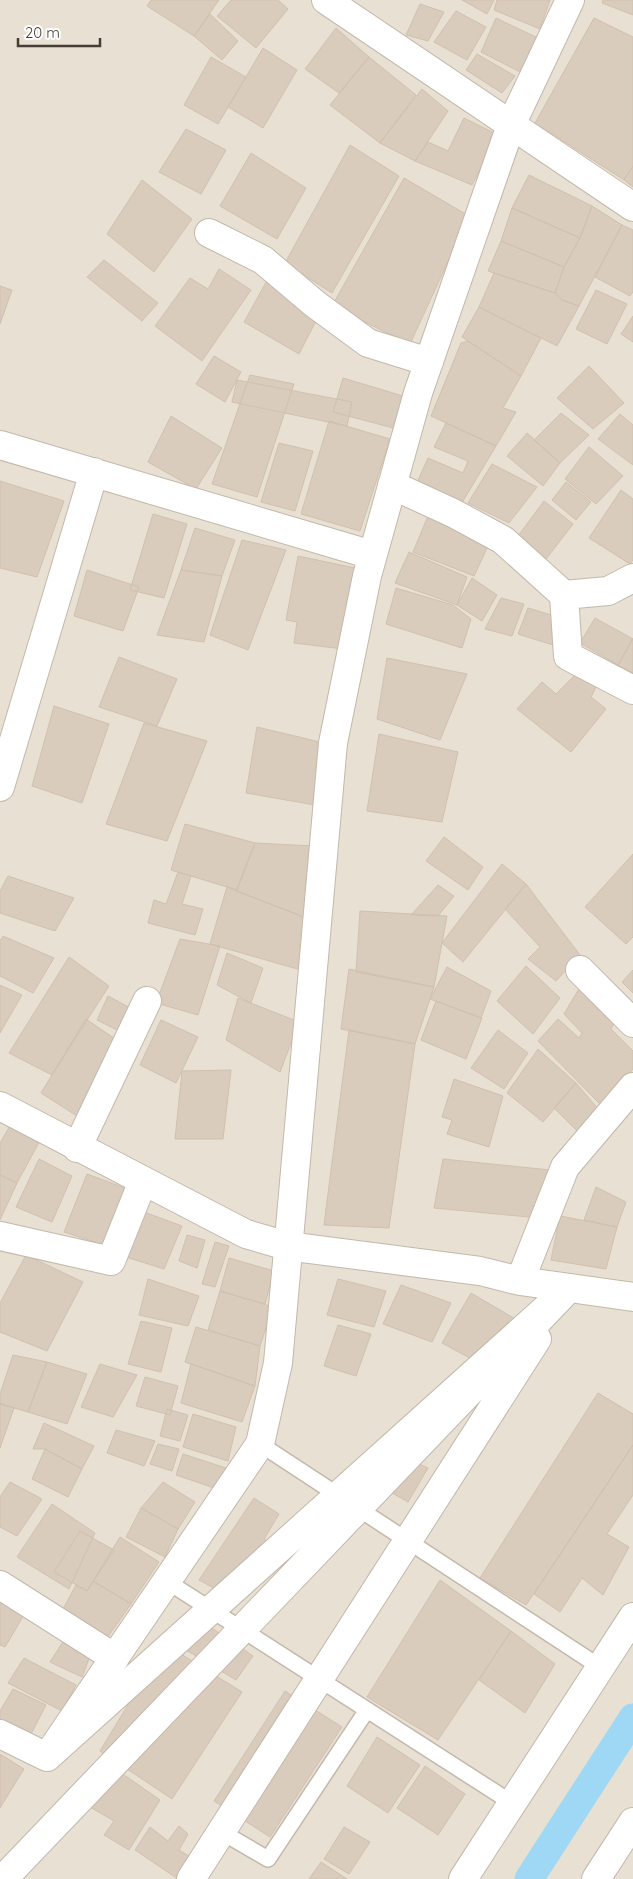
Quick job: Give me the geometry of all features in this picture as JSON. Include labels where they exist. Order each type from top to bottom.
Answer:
[{"type":"street","points":[[326,0],[633,207]]},
{"type":"street","points":[[47,1757],[168,1582],[260,1444],[278,1363],[333,743],[372,555],[429,362],[511,125],[570,0]]},
{"type":"street","points":[[209,232],[263,260],[315,304],[368,343],[429,362]]},
{"type":"street","points":[[0,445],[372,555]]},
{"type":"street","points":[[2,769],[94,472]]},
{"type":"street","points":[[392,485],[453,513],[503,540],[564,595],[568,656],[633,690]]},
{"type":"street","points":[[564,595],[608,591],[633,578]]},
{"type":"street","points":[[580,970],[633,1023]]},
{"type":"street","points":[[77,1148],[146,1001]]},
{"type":"street","points":[[520,1281],[565,1167],[633,1087]]},
{"type":"street","points":[[0,1106],[77,1148],[246,1234],[288,1246],[480,1271],[520,1281],[633,1297]]},
{"type":"street","points":[[0,1236],[111,1261],[143,1181]]},
{"type":"street","points":[[47,1757],[569,1288]]},
{"type":"street","points":[[3,1879],[569,1288]]},
{"type":"street","points":[[192,1879],[569,1288]]},
{"type":"street","points":[[0,1585],[115,1658]]},
{"type":"street","points":[[463,1879],[633,1617]]},
{"type":"street","points":[[0,1734],[47,1757]]},
{"type":"street","points":[[596,1879],[633,1822]]},
{"type":"lane","points":[[323,1681],[415,1546],[569,1288]]},
{"type":"lane","points":[[260,1444],[600,1667]]},
{"type":"lane","points":[[168,1582],[512,1803]]},
{"type":"lane","points":[[192,1879],[225,1834],[268,1859],[367,1710]]},
{"type":"shaded area","points":[[0,0],[633,0],[633,1879],[0,1879]]},
{"type":"building","points":[[151,0],[219,0],[194,36],[147,6]]},
{"type":"building","points":[[231,0],[278,0],[288,9],[256,48],[217,16]]},
{"type":"building","points":[[462,0],[494,0],[487,14]]},
{"type":"building","points":[[497,0],[550,0],[540,29],[494,10]]},
{"type":"building","points":[[603,0],[633,0],[633,15],[602,3]]},
{"type":"building","points":[[420,4],[444,12],[428,41],[406,35]]},
{"type":"building","points":[[456,11],[486,27],[467,60],[434,42]]},
{"type":"building","points":[[210,14],[238,41],[222,60],[194,36]]},
{"type":"building","points":[[496,18],[540,39],[522,73],[481,52]]},
{"type":"building","points":[[594,18],[633,37],[633,166],[624,180],[535,123]]},
{"type":"building","points":[[336,28],[369,57],[339,93],[305,69]]},
{"type":"building","points":[[263,48],[297,70],[263,128],[228,107]]},
{"type":"building","points":[[477,54],[515,76],[502,93],[466,70]]},
{"type":"building","points":[[211,57],[246,77],[218,124],[184,105]]},
{"type":"building","points":[[369,57],[416,95],[380,143],[330,105]]},
{"type":"building","points":[[422,89],[448,111],[415,161],[380,143]]},
{"type":"building","points":[[464,118],[498,135],[472,185],[415,161],[428,142],[448,151]]},
{"type":"building","points":[[186,129],[226,150],[201,194],[159,172]]},
{"type":"building","points":[[350,145],[399,176],[332,293],[285,263]]},
{"type":"building","points":[[251,153],[306,188],[277,239],[220,206]]},
{"type":"building","points":[[633,166],[633,187],[624,180]]},
{"type":"building","points":[[529,175],[592,206],[580,238],[512,208]]},
{"type":"building","points":[[404,178],[469,216],[410,344],[332,306]]},
{"type":"building","points":[[142,180],[192,219],[154,272],[107,234]]},
{"type":"building","points":[[592,206],[622,225],[579,306],[562,300],[555,293],[564,267],[580,238]]},
{"type":"building","points":[[512,208],[580,238],[564,267],[501,241]]},
{"type":"building","points":[[622,225],[633,230],[633,292],[630,296],[595,277]]},
{"type":"building","points":[[501,241],[564,267],[555,293],[488,271]]},
{"type":"building","points":[[104,260],[158,303],[142,321],[87,277]]},
{"type":"building","points":[[219,269],[251,290],[202,361],[155,326],[190,278],[208,289]]},
{"type":"building","points":[[494,273],[555,293],[562,300],[579,306],[557,346],[479,307]]},
{"type":"building","points":[[269,277],[316,321],[299,354],[244,322]]},
{"type":"building","points":[[0,286],[12,290],[0,324]]},
{"type":"building","points":[[596,290],[627,304],[607,344],[576,329]]},
{"type":"building","points":[[479,307],[541,338],[521,376],[462,337]]},
{"type":"building","points":[[633,316],[633,342],[621,334]]},
{"type":"building","points":[[468,341],[521,376],[503,408],[516,412],[496,446],[431,416],[461,343]]},
{"type":"building","points":[[214,356],[241,372],[225,402],[196,384]]},
{"type":"building","points":[[589,366],[624,403],[593,429],[557,398]]},
{"type":"building","points":[[250,375],[294,384],[257,497],[212,484]]},
{"type":"building","points":[[343,378],[403,396],[393,428],[333,412]]},
{"type":"building","points":[[237,380],[352,402],[347,426],[232,402]]},
{"type":"building","points":[[561,413],[589,435],[560,463],[534,440]]},
{"type":"building","points":[[620,414],[633,425],[633,465],[598,439]]},
{"type":"building","points":[[171,416],[222,448],[196,489],[148,462]]},
{"type":"building","points":[[329,421],[390,439],[360,531],[301,514]]},
{"type":"building","points":[[446,423],[496,446],[460,506],[416,485],[428,458],[463,473],[468,461],[434,447]]},
{"type":"building","points":[[527,433],[560,463],[543,486],[507,456]]},
{"type":"building","points":[[279,443],[313,451],[295,511],[261,502]]},
{"type":"building","points":[[589,447],[623,476],[596,504],[565,479]]},
{"type":"building","points":[[492,464],[537,487],[509,523],[468,503]]},
{"type":"building","points":[[0,481],[64,501],[37,577],[0,568]]},
{"type":"building","points":[[566,482],[591,502],[576,520],[552,500]]},
{"type":"building","points":[[621,490],[633,499],[633,560],[630,564],[589,538]]},
{"type":"building","points":[[544,501],[573,524],[546,559],[518,536]]},
{"type":"building","points":[[153,514],[187,524],[164,598],[130,590]]},
{"type":"building","points":[[428,516],[490,542],[474,576],[413,552]]},
{"type":"building","points":[[195,528],[235,540],[222,576],[181,570]]},
{"type":"building","points":[[242,540],[286,550],[248,650],[210,635]]},
{"type":"building","points":[[409,552],[467,577],[457,605],[395,583]]},
{"type":"building","points":[[298,556],[360,569],[343,649],[294,643],[297,622],[286,620]]},
{"type":"building","points":[[87,570],[139,587],[123,631],[74,616]]},
{"type":"building","points":[[181,570],[222,576],[204,642],[157,635]]},
{"type":"building","points":[[472,578],[497,595],[482,621],[457,605]]},
{"type":"building","points":[[396,588],[453,605],[471,619],[462,648],[386,624]]},
{"type":"building","points":[[501,598],[524,604],[512,636],[485,629]]},
{"type":"building","points":[[528,608],[558,617],[553,645],[518,634]]},
{"type":"building","points":[[595,618],[633,639],[618,665],[580,643]]},
{"type":"building","points":[[633,638],[633,673],[618,665]]},
{"type":"building","points":[[119,657],[177,679],[157,726],[99,707]]},
{"type":"building","points":[[387,658],[467,674],[440,740],[377,719]]},
{"type":"building","points":[[575,675],[596,687],[591,697],[606,709],[571,752],[517,709],[542,682],[556,694]]},
{"type":"building","points":[[54,706],[109,724],[82,803],[32,786]]},
{"type":"building","points":[[144,723],[207,741],[167,841],[106,824]]},
{"type":"building","points":[[257,727],[324,743],[315,805],[246,793]]},
{"type":"building","points":[[379,734],[458,752],[442,822],[367,811]]},
{"type":"building","points":[[185,824],[255,843],[237,890],[171,870]]},
{"type":"building","points":[[444,837],[483,867],[468,890],[426,861]]},
{"type":"building","points":[[255,843],[314,846],[309,919],[236,891]]},
{"type":"building","points":[[633,854],[633,937],[626,944],[585,907]]},
{"type":"building","points":[[502,864],[526,884],[463,962],[442,943]]},
{"type":"building","points":[[178,872],[191,876],[182,904],[203,909],[195,935],[148,923],[154,900],[166,904]]},
{"type":"building","points":[[8,876],[74,898],[55,931],[0,913],[0,891]]},
{"type":"building","points":[[526,884],[580,955],[556,981],[528,959],[540,947],[505,909]]},
{"type":"building","points":[[438,885],[454,896],[438,916],[411,915]]},
{"type":"building","points":[[227,887],[309,919],[301,970],[210,944]]},
{"type":"building","points":[[360,911],[447,916],[434,987],[356,972]]},
{"type":"building","points":[[3,936],[54,958],[33,993],[0,976],[0,941]]},
{"type":"building","points":[[180,939],[220,946],[198,1015],[156,1003]]},
{"type":"building","points":[[227,953],[263,968],[251,1003],[217,985]]},
{"type":"building","points":[[69,957],[109,986],[52,1075],[9,1053]]},
{"type":"building","points":[[526,966],[560,998],[533,1034],[497,1001]]},
{"type":"building","points":[[447,967],[491,991],[481,1018],[430,999]]},
{"type":"building","points":[[349,969],[434,987],[415,1044],[341,1029]]},
{"type":"building","points":[[633,970],[633,993],[622,982]]},
{"type":"building","points":[[583,982],[615,1021],[611,1029],[633,1051],[633,1069],[603,1107],[538,1041],[558,1019],[579,1038],[582,1033],[564,1014]]},
{"type":"building","points":[[0,985],[22,995],[0,1033]]},
{"type":"building","points":[[108,996],[138,1012],[127,1035],[97,1020]]},
{"type":"building","points":[[238,998],[299,1022],[280,1072],[226,1040]]},
{"type":"building","points":[[436,1001],[482,1018],[466,1059],[421,1040]]},
{"type":"building","points":[[86,1019],[124,1045],[80,1118],[41,1093]]},
{"type":"building","points":[[161,1020],[198,1037],[176,1083],[140,1065]]},
{"type":"building","points":[[349,1030],[415,1044],[389,1228],[324,1225]]},
{"type":"building","points":[[498,1030],[528,1053],[504,1089],[471,1068]]},
{"type":"building","points":[[538,1049],[576,1083],[543,1122],[507,1093]]},
{"type":"building","points":[[231,1070],[223,1139],[175,1139],[182,1071]]},
{"type":"building","points":[[454,1079],[503,1096],[489,1147],[447,1134],[452,1120],[442,1117]]},
{"type":"building","points":[[576,1083],[599,1110],[579,1133],[554,1108]]},
{"type":"building","points":[[14,1119],[43,1135],[17,1183],[0,1175],[0,1143]]},
{"type":"building","points":[[39,1159],[72,1176],[52,1222],[16,1207]]},
{"type":"building","points":[[443,1159],[550,1170],[539,1218],[434,1208]]},
{"type":"building","points":[[87,1174],[133,1191],[110,1247],[64,1232]]},
{"type":"building","points":[[0,1175],[17,1183],[0,1220]]},
{"type":"building","points":[[596,1187],[626,1202],[617,1227],[584,1220]]},
{"type":"building","points":[[144,1212],[182,1226],[164,1269],[126,1257]]},
{"type":"building","points":[[560,1216],[617,1227],[606,1269],[551,1260]]},
{"type":"building","points":[[187,1235],[205,1240],[197,1268],[179,1261]]},
{"type":"building","points":[[215,1242],[229,1246],[215,1287],[202,1284]]},
{"type":"building","points":[[26,1255],[83,1282],[47,1351],[0,1332],[0,1303]]},
{"type":"building","points":[[229,1258],[274,1271],[265,1304],[220,1291]]},
{"type":"building","points":[[148,1279],[199,1296],[188,1326],[139,1315]]},
{"type":"building","points":[[338,1279],[386,1291],[374,1327],[327,1315]]},
{"type":"building","points":[[401,1285],[451,1303],[432,1342],[383,1324]]},
{"type":"building","points":[[220,1291],[273,1307],[260,1346],[208,1330]]},
{"type":"building","points":[[471,1293],[529,1327],[501,1375],[442,1343]]},
{"type":"building","points":[[141,1321],[172,1328],[161,1372],[128,1364]]},
{"type":"building","points":[[338,1325],[371,1334],[356,1376],[324,1366]]},
{"type":"building","points":[[196,1327],[260,1346],[255,1386],[185,1362]]},
{"type":"building","points":[[13,1355],[47,1362],[28,1412],[0,1404],[0,1394]]},
{"type":"building","points":[[47,1362],[87,1374],[67,1424],[28,1412]]},
{"type":"building","points":[[100,1364],[137,1375],[113,1417],[81,1407]]},
{"type":"building","points":[[191,1364],[255,1386],[242,1422],[181,1403]]},
{"type":"building","points":[[145,1377],[178,1386],[170,1415],[136,1406]]},
{"type":"building","points":[[598,1393],[633,1414],[633,1445],[526,1605],[480,1578]]},
{"type":"building","points":[[0,1403],[14,1408],[0,1448]]},
{"type":"building","points":[[167,1409],[188,1415],[180,1441],[160,1436]]},
{"type":"building","points":[[193,1414],[236,1427],[228,1461],[183,1447]]},
{"type":"building","points":[[44,1423],[94,1446],[82,1469],[45,1449],[33,1449]]},
{"type":"building","points":[[116,1430],[155,1441],[144,1466],[107,1453]]},
{"type":"building","points":[[158,1444],[179,1449],[172,1471],[150,1464]]},
{"type":"building","points":[[633,1445],[633,1495],[607,1534],[629,1547],[603,1595],[582,1578],[560,1612],[534,1594]]},
{"type":"building","points":[[45,1449],[82,1469],[68,1497],[32,1479]]},
{"type":"building","points":[[183,1454],[226,1468],[217,1489],[176,1475]]},
{"type":"building","points":[[404,1457],[428,1468],[408,1502],[387,1490]]},
{"type":"building","points":[[10,1482],[42,1499],[17,1536],[0,1527],[0,1497]]},
{"type":"building","points":[[163,1482],[195,1502],[178,1529],[141,1508]]},
{"type":"building","points":[[254,1498],[279,1514],[264,1539],[275,1546],[227,1595],[199,1580]]},
{"type":"building","points":[[52,1504],[95,1533],[69,1589],[17,1557]]},
{"type":"building","points":[[141,1508],[178,1529],[165,1557],[126,1537]]},
{"type":"building","points":[[80,1531],[114,1550],[87,1591],[54,1572]]},
{"type":"building","points":[[120,1537],[159,1562],[131,1604],[93,1581]]},
{"type":"building","points":[[440,1580],[511,1631],[438,1740],[367,1697]]},
{"type":"building","points":[[93,1581],[131,1604],[107,1638],[62,1611],[76,1585],[87,1591]]},
{"type":"building","points":[[0,1596],[27,1610],[5,1647],[0,1645]]},
{"type":"building","points":[[200,1620],[253,1656],[236,1680],[181,1647]]},
{"type":"building","points":[[511,1631],[555,1664],[525,1713],[479,1680]]},
{"type":"building","points":[[66,1637],[92,1651],[82,1677],[50,1662]]},
{"type":"building","points":[[165,1644],[242,1692],[172,1799],[100,1751]]},
{"type":"building","points":[[24,1658],[76,1685],[62,1711],[8,1683]]},
{"type":"building","points":[[13,1689],[46,1705],[29,1738],[0,1723],[0,1711]]},
{"type":"building","points":[[285,1691],[342,1727],[270,1837],[214,1801]]},
{"type":"building","points":[[377,1737],[420,1765],[388,1813],[347,1786]]},
{"type":"building","points":[[0,1754],[24,1769],[0,1808]]},
{"type":"building","points":[[100,1758],[160,1800],[129,1850],[104,1835],[114,1821],[73,1797]]},
{"type":"building","points":[[425,1766],[465,1794],[438,1835],[397,1808]]},
{"type":"building","points":[[179,1826],[188,1834],[179,1850],[192,1858],[178,1879],[135,1850],[150,1827],[168,1841]]},
{"type":"building","points":[[344,1827],[370,1842],[349,1874],[324,1859]]},
{"type":"building","points":[[321,1862],[347,1879],[309,1879]]},
{"type":"waterway","points":[[529,1879],[633,1718]]}]
